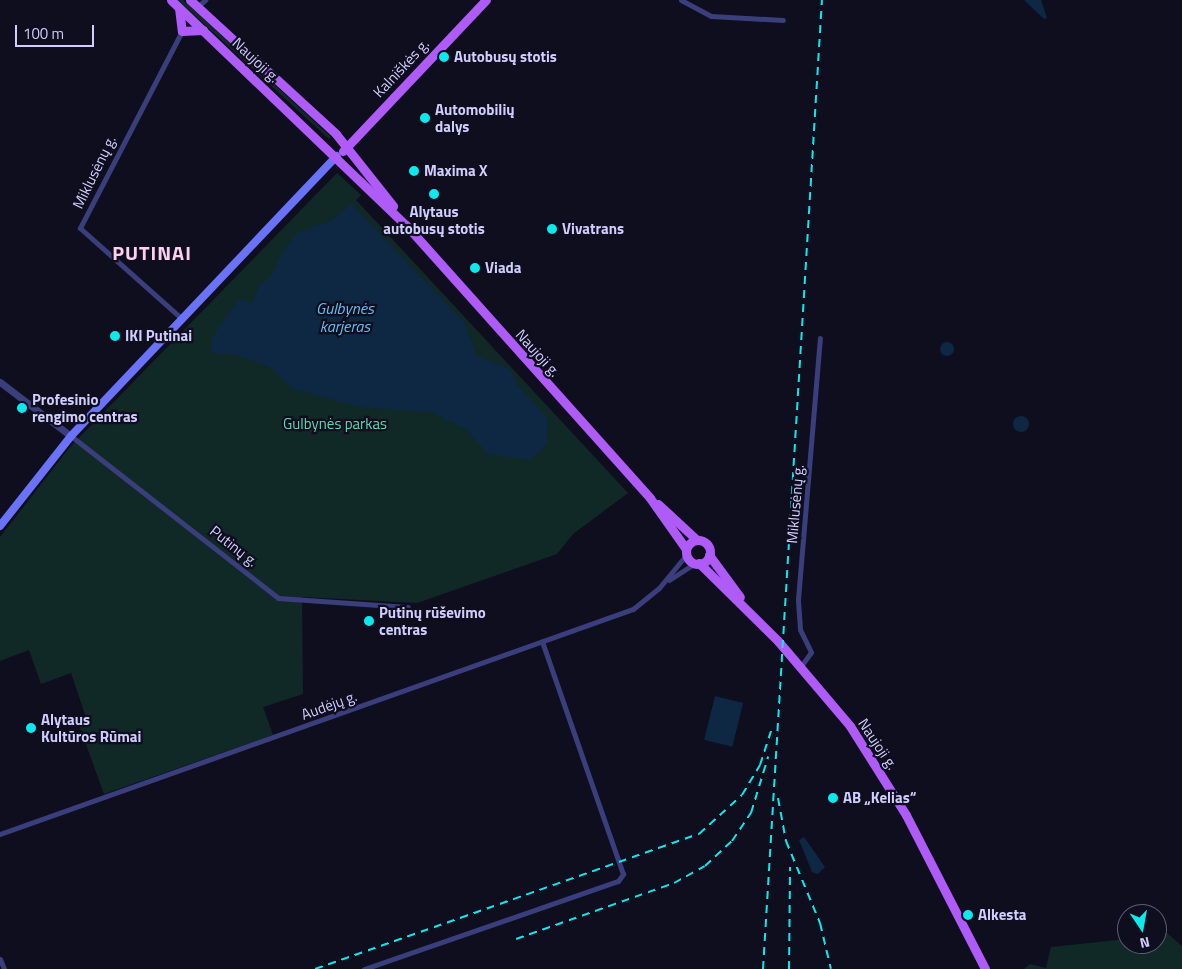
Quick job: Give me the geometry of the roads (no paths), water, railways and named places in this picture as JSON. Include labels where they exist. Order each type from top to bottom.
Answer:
[{"type":"main road","name":"Naujoji g.","points":[[171,0],[337,156],[406,225],[650,498],[697,540],[707,545],[709,555],[747,607]]},
{"type":"main road","name":"Kalniškės g.","points":[[337,156],[486,0]]},
{"type":"main road","name":"Naujoji g.","points":[[194,3],[346,147],[406,225]]},
{"type":"main road","points":[[179,8],[182,31],[203,30]]},
{"type":"main road","points":[[0,526],[71,436],[337,156]]},
{"type":"main road","name":"Naujoji g.","points":[[650,498],[686,552],[747,607],[801,666],[850,726],[888,785],[985,969]]},
{"type":"main road","points":[[686,552],[697,540]]},
{"type":"main road","points":[[697,563],[709,555]]},
{"type":"street","points":[[194,3],[205,0]]},
{"type":"street","points":[[681,0],[711,16],[782,20]]},
{"type":"street","name":"Miklusėnų g.","points":[[182,31],[80,228],[182,319]]},
{"type":"street","name":"Miklusėnų g.","points":[[801,666],[811,652],[800,629],[798,599],[820,338]]},
{"type":"street","points":[[0,382],[71,436]]},
{"type":"street","name":"Putinų g.","points":[[71,436],[278,598],[408,607]]},
{"type":"street","name":"Audėjų g.","points":[[659,588],[686,552]]},
{"type":"street","name":"Audėjų g.","points":[[0,834],[633,609],[659,588],[697,563]]},
{"type":"street","points":[[364,969],[618,881],[624,874],[542,642]]},
{"type":"street","points":[[0,959],[4,969]]},
{"type":"water","points":[[1024,0],[1041,0],[1047,18],[1044,19]]},
{"type":"water","name":"Gulbynės karjeras","points":[[351,204],[464,322],[477,356],[510,369],[518,386],[548,419],[547,443],[530,460],[488,454],[466,429],[430,412],[360,407],[293,389],[270,367],[234,354],[212,353],[211,340],[222,322],[240,299],[252,303],[259,285],[271,277],[281,254],[297,233],[333,220]]},
{"type":"water","points":[[944,342],[950,342],[954,349],[950,356],[944,356],[940,352],[940,346]]},
{"type":"water","points":[[1021,416],[1029,424],[1021,432],[1013,424]]},
{"type":"water","points":[[715,696],[743,703],[732,747],[704,740]]},
{"type":"water","points":[[804,837],[825,867],[818,874],[812,872],[799,840]]},
{"type":"railway","points":[[763,969],[822,0]]},
{"type":"railway","points":[[315,969],[699,834],[742,795],[760,765],[772,728]]},
{"type":"railway","points":[[516,939],[674,883],[705,866],[732,841],[751,813],[768,757]]},
{"type":"railway","points":[[778,798],[786,841],[820,923],[831,969]]},
{"type":"railway","points":[[789,969],[790,867]]},
{"type":"place","name":"Autobusų stotis","points":[[444,57]]},
{"type":"place","name":"Automobilių dalys","points":[[425,118]]},
{"type":"place","name":"Maxima X","points":[[414,171]]},
{"type":"place","name":"Alytaus autobusų stotis","points":[[434,194]]},
{"type":"place","name":"Vivatrans","points":[[552,229]]},
{"type":"place","name":"Viada","points":[[475,268]]},
{"type":"place","name":"IKI Putinai","points":[[115,336]]},
{"type":"place","name":"Profesinio rengimo centras","points":[[22,408]]},
{"type":"place","name":"Putinų rūševimo centras","points":[[369,621]]},
{"type":"place","name":"Alytaus Kultūros Rūmai","points":[[31,728]]},
{"type":"place","name":"AB „Kelias“","points":[[833,798]]},
{"type":"place","name":"Alkesta","points":[[968,915]]},
{"type":"district","name":"PUTINAI","points":[[152,252]]},
{"type":"park label","name":"Gulbynės parkas","points":[[335,424]]}]
